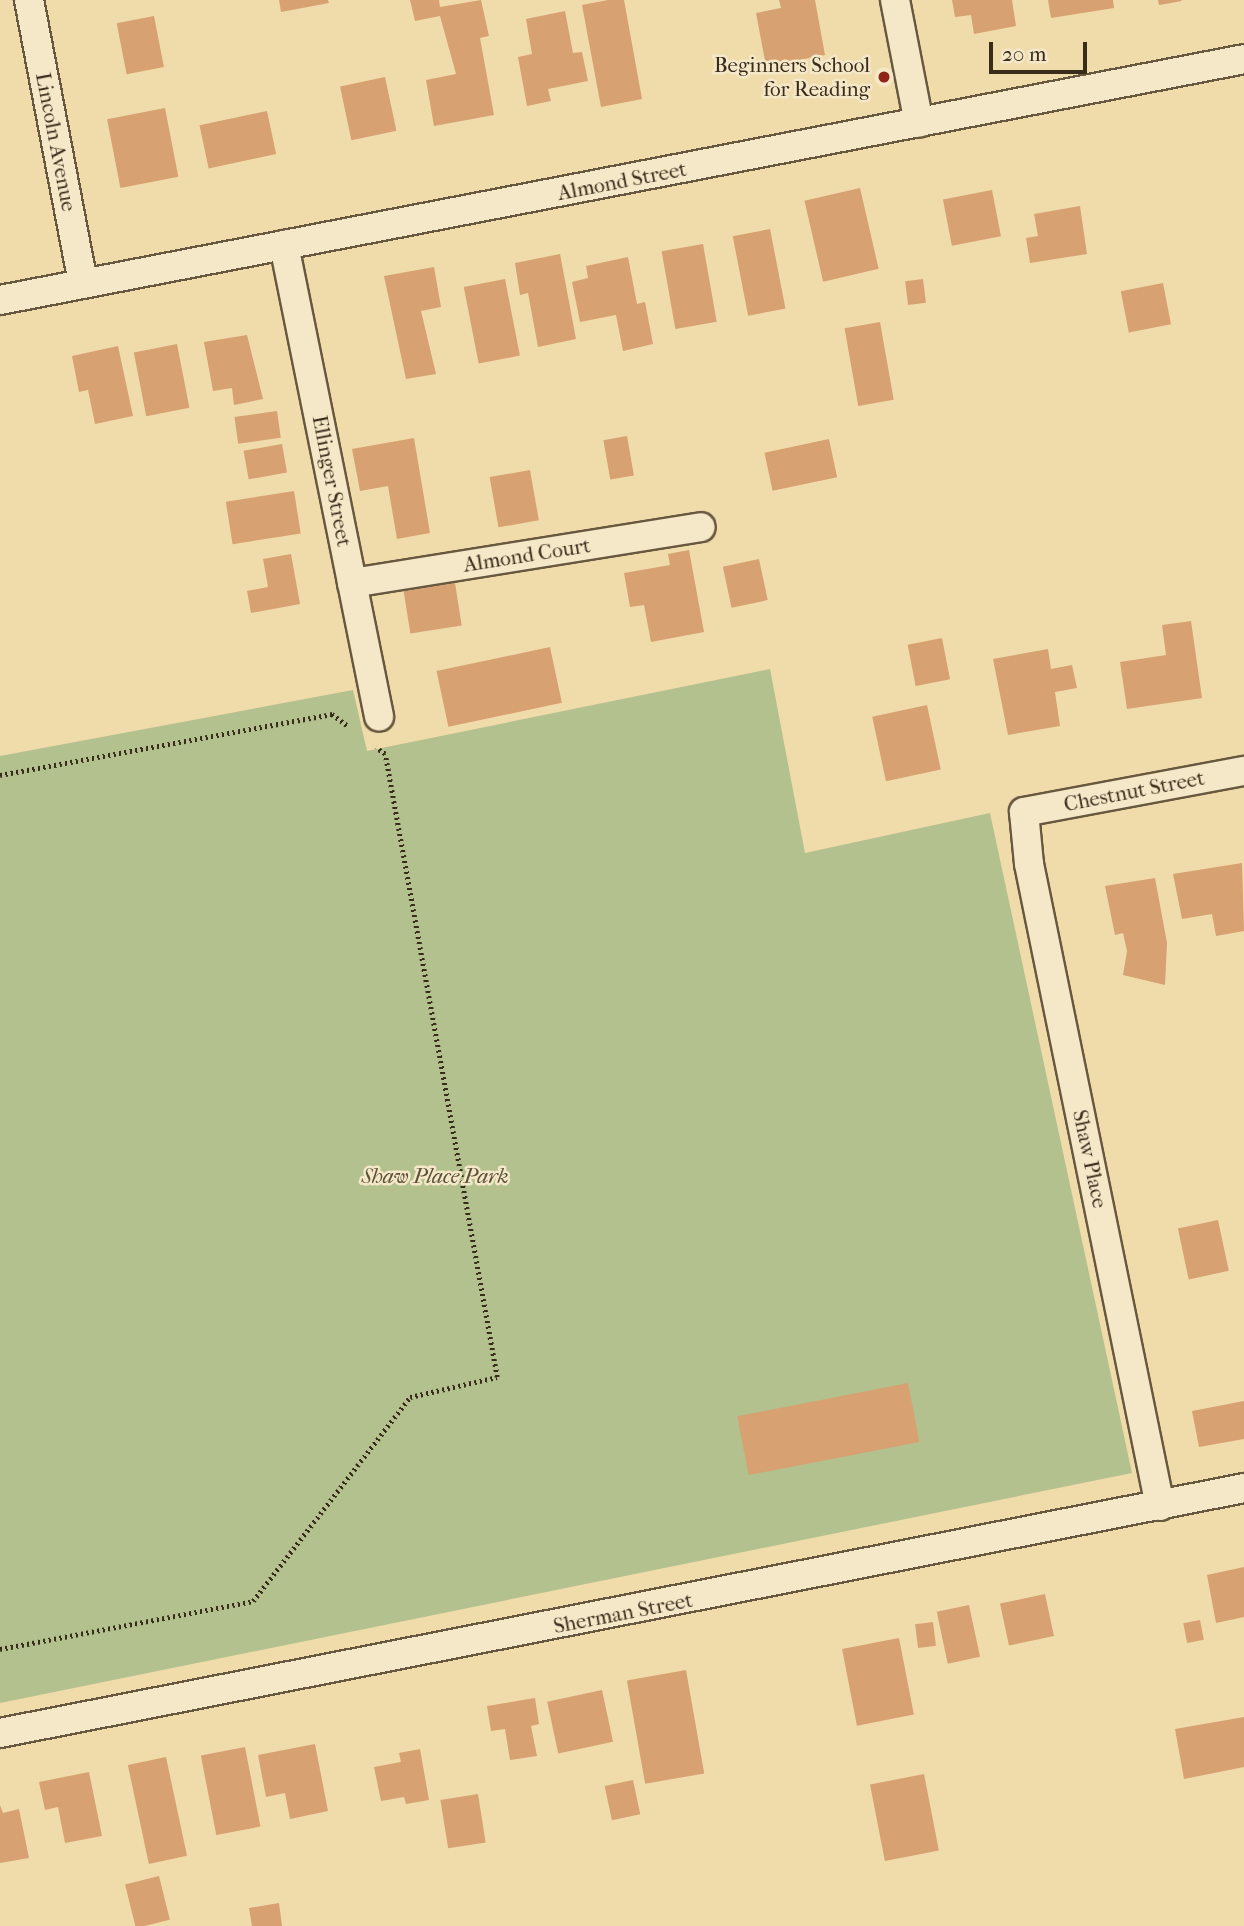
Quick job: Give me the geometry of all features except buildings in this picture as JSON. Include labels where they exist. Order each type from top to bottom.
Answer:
[{"type":"street","name":"Lincoln Avenue","points":[[29,0],[83,283]]},
{"type":"street","points":[[895,0],[919,123]]},
{"type":"street","name":"Almond Street","points":[[0,300],[1244,59]]},
{"type":"street","name":"Ellinger Street","points":[[284,245],[379,717]]},
{"type":"street","name":"Almond Court","points":[[352,583],[701,527]]},
{"type":"street","name":"Chestnut Street","points":[[1024,812],[1244,771]]},
{"type":"street","name":"Shaw Place","points":[[1024,812],[1030,864],[1160,1506]]},
{"type":"street","name":"Sherman Street","points":[[0,1733],[1244,1488]]},
{"type":"path","points":[[0,775],[332,714],[353,730]]},
{"type":"path","points":[[0,1649],[253,1601],[410,1397],[498,1377],[385,754],[374,747]]},
{"type":"green space","name":"Shaw Place Park","points":[[770,669],[805,853],[990,813],[1132,1473],[0,1703],[0,756],[353,690],[367,751]]},
{"type":"place","name":"Beginners School for Reading","points":[[884,77]]}]
